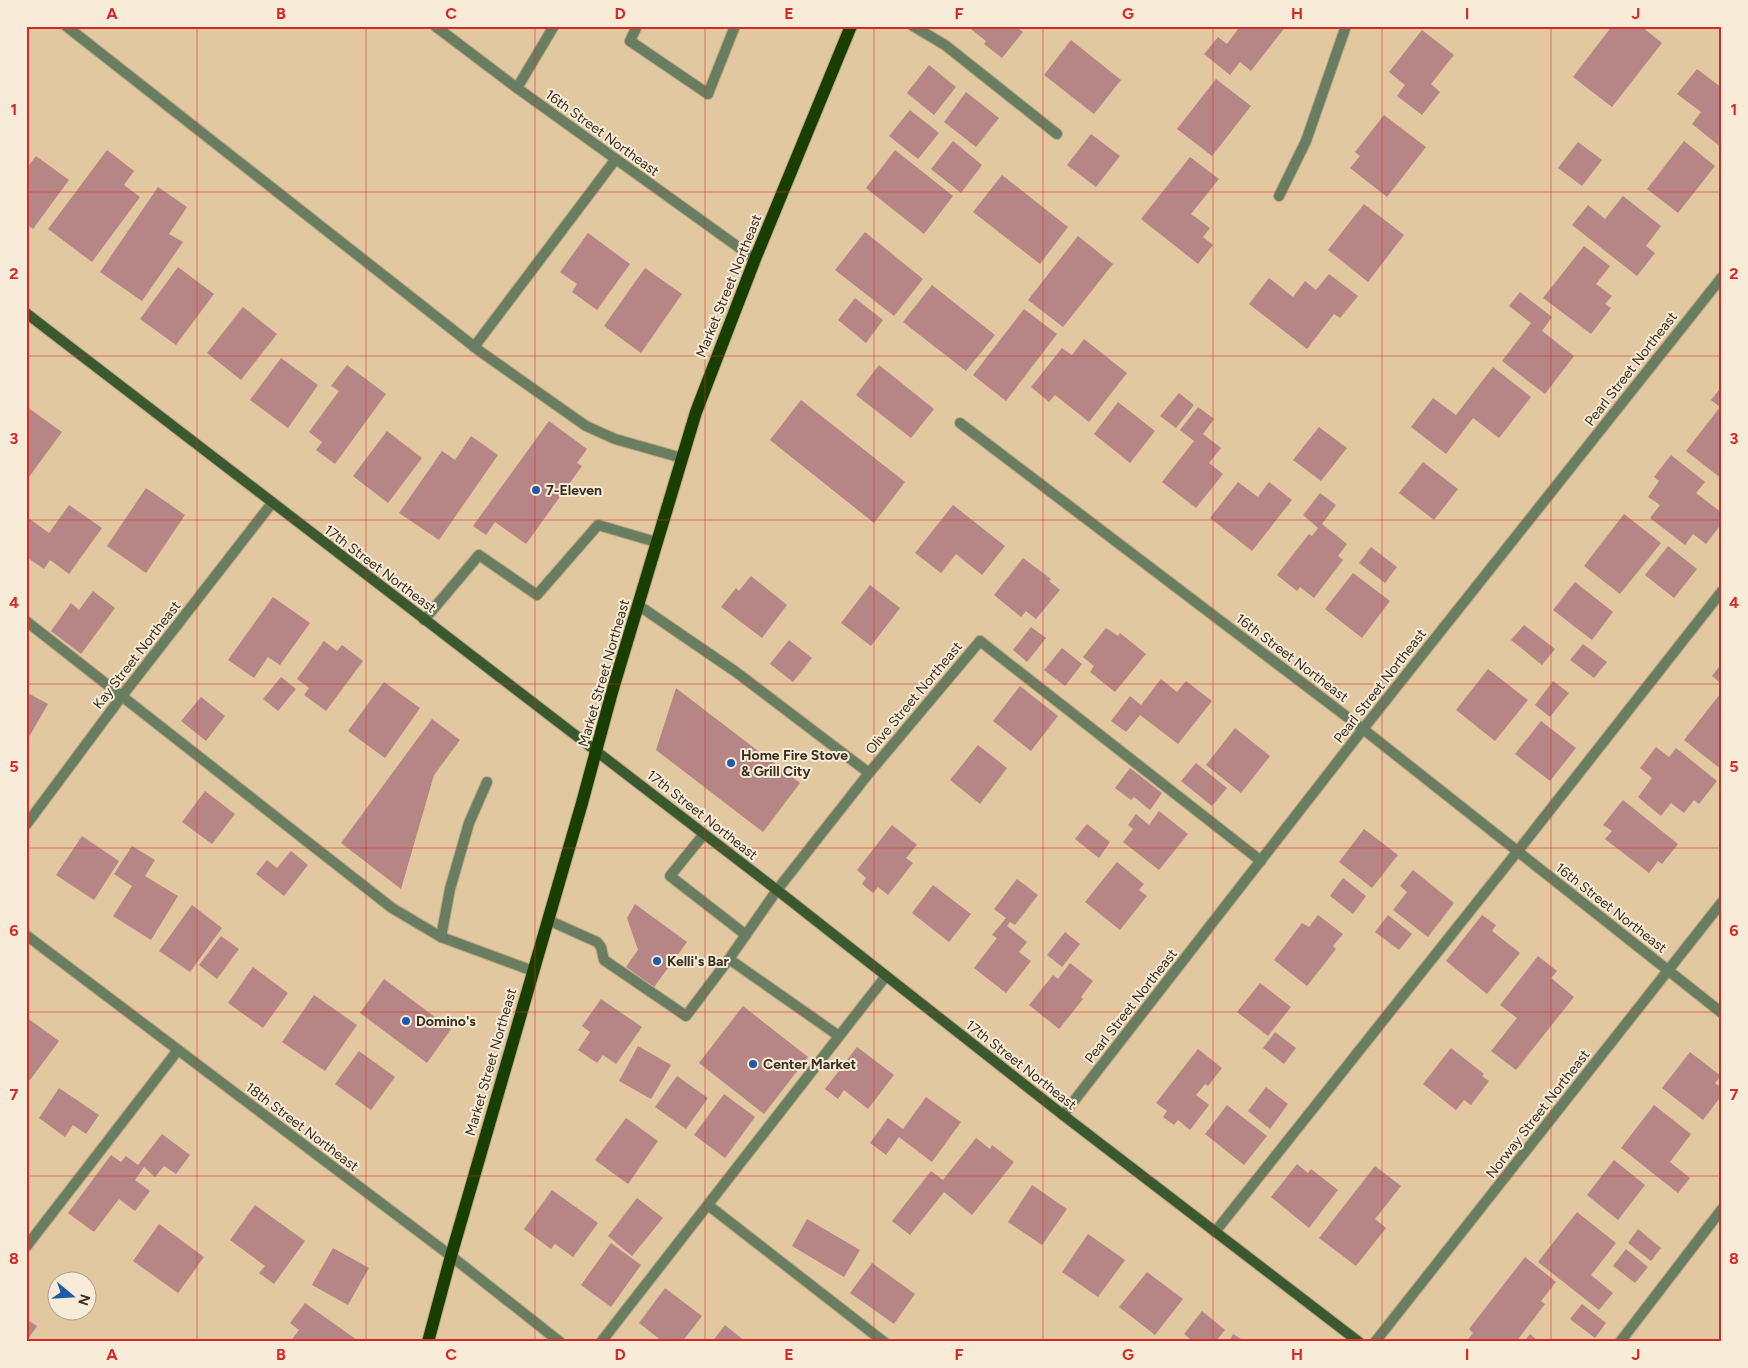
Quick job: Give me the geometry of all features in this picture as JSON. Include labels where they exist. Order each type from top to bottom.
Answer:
[{"type":"main road","name":"Market Street Northeast","points":[[428,1342],[451,1256],[597,752],[612,692],[696,412],[754,260],[851,26]]},
{"type":"main road","name":"17th Street Northeast","points":[[26,313],[777,890],[1063,1115],[1359,1342]]},
{"type":"street","points":[[66,26],[474,347],[586,426],[616,439],[682,458]]},
{"type":"street","name":"16th Street Northeast","points":[[435,26],[516,88],[754,260]]},
{"type":"street","points":[[516,88],[554,26]]},
{"type":"street","points":[[637,26],[630,41],[708,94],[735,26]]},
{"type":"street","points":[[913,26],[945,45],[1057,134]]},
{"type":"street","points":[[1279,196],[1306,141],[1346,26]]},
{"type":"street","points":[[474,347],[615,160]]},
{"type":"street","name":"Pearl Street Northeast","points":[[1063,1115],[1362,729],[1722,277]]},
{"type":"street","name":"16th Street Northeast","points":[[960,423],[1362,729],[1722,1013]]},
{"type":"street","name":"Kay Street Northeast","points":[[26,825],[122,696],[272,503]]},
{"type":"street","points":[[424,620],[479,555],[537,595],[598,525],[656,542]]},
{"type":"street","points":[[1215,1232],[1722,591]]},
{"type":"street","points":[[638,605],[736,672],[869,773]]},
{"type":"street","points":[[26,622],[392,908],[441,937],[533,970]]},
{"type":"street","name":"Olive Street Northeast","points":[[548,920],[597,942],[601,947],[604,960],[686,1016],[777,890],[869,773],[980,641],[1261,861]]},
{"type":"street","points":[[441,937],[450,889],[468,823],[487,782]]},
{"type":"street","points":[[704,834],[670,876],[746,935]]},
{"type":"street","name":"Norway Street Northeast","points":[[1375,1342],[1722,902]]},
{"type":"street","name":"18th Street Northeast","points":[[26,935],[451,1256],[560,1342]]},
{"type":"street","points":[[729,959],[839,1036]]},
{"type":"street","points":[[600,1342],[886,976]]},
{"type":"street","points":[[26,1247],[178,1050]]},
{"type":"street","points":[[708,1205],[884,1342]]},
{"type":"street","points":[[1620,1342],[1722,1209]]},
{"type":"building","points":[[967,26],[1016,26],[1023,32],[1002,58],[984,44],[986,41]]},
{"type":"building","points":[[1240,26],[1286,26],[1251,71],[1240,62],[1230,75],[1204,54],[1218,37],[1227,44]]},
{"type":"building","points":[[1612,26],[1641,26],[1662,43],[1612,107],[1573,77]]},
{"type":"building","points":[[1422,30],[1454,55],[1431,84],[1440,92],[1422,115],[1397,96],[1405,85],[1389,72]]},
{"type":"building","points":[[1071,40],[1121,80],[1094,114],[1044,75]]},
{"type":"building","points":[[929,65],[956,87],[934,115],[907,93]]},
{"type":"building","points":[[1697,69],[1722,88],[1722,148],[1692,124],[1701,112],[1677,94]]},
{"type":"building","points":[[1216,79],[1251,106],[1212,156],[1177,129]]},
{"type":"building","points":[[966,92],[999,118],[976,147],[944,122]]},
{"type":"building","points":[[910,110],[939,133],[918,159],[889,136]]},
{"type":"building","points":[[1384,115],[1426,147],[1387,197],[1350,168],[1360,156],[1355,152]]},
{"type":"building","points":[[1091,134],[1120,156],[1096,187],[1067,165]]},
{"type":"building","points":[[953,141],[982,165],[961,193],[931,169]]},
{"type":"building","points":[[1684,141],[1715,166],[1678,213],[1647,189]]},
{"type":"building","points":[[1578,142],[1602,160],[1582,186],[1558,168]]},
{"type":"building","points":[[107,150],[134,171],[124,185],[140,197],[92,262],[48,229]]},
{"type":"building","points":[[895,150],[953,196],[924,234],[866,188]]},
{"type":"building","points":[[36,156],[69,180],[33,229],[26,224],[26,169]]},
{"type":"building","points":[[1190,157],[1219,179],[1191,214],[1210,228],[1203,237],[1213,245],[1198,264],[1141,219]]},
{"type":"building","points":[[1002,175],[1068,227],[1040,264],[973,212]]},
{"type":"building","points":[[158,187],[187,207],[169,234],[183,242],[142,301],[100,272]]},
{"type":"building","points":[[1623,196],[1661,226],[1646,246],[1655,253],[1637,276],[1572,225],[1588,205],[1605,219]]},
{"type":"building","points":[[1364,204],[1404,235],[1368,282],[1328,250]]},
{"type":"building","points":[[865,232],[923,279],[894,316],[835,270]]},
{"type":"building","points":[[588,233],[630,264],[597,310],[572,292],[577,284],[560,272]]},
{"type":"building","points":[[1078,236],[1113,264],[1063,327],[1028,300]]},
{"type":"building","points":[[1584,246],[1610,266],[1596,284],[1612,296],[1605,304],[1611,308],[1591,334],[1543,298]]},
{"type":"building","points":[[178,267],[214,294],[176,345],[140,319]]},
{"type":"building","points":[[645,268],[682,294],[641,353],[604,326]]},
{"type":"building","points":[[1329,274],[1358,296],[1340,318],[1334,314],[1307,349],[1249,304],[1269,278],[1293,297],[1305,281],[1316,290]]},
{"type":"building","points":[[932,285],[995,335],[966,371],[903,322]]},
{"type":"building","points":[[1520,292],[1552,317],[1542,331],[1574,356],[1545,394],[1502,361],[1531,323],[1509,306]]},
{"type":"building","points":[[855,298],[883,320],[866,343],[838,320]]},
{"type":"building","points":[[243,307],[277,334],[241,380],[207,353]]},
{"type":"building","points":[[1024,309],[1057,334],[1006,401],[973,375]]},
{"type":"building","points":[[1084,339],[1127,373],[1089,422],[1055,395],[1049,402],[1031,387],[1062,348],[1072,355]]},
{"type":"building","points":[[281,358],[318,385],[288,428],[250,400]]},
{"type":"building","points":[[347,365],[386,394],[335,464],[316,450],[322,442],[309,432],[339,391],[331,386]]},
{"type":"building","points":[[879,365],[934,409],[911,438],[856,395]]},
{"type":"building","points":[[1493,367],[1531,397],[1499,438],[1473,418],[1446,454],[1411,427],[1433,398],[1456,415]]},
{"type":"building","points":[[1722,386],[1722,479],[1686,451],[1720,407],[1711,400]]},
{"type":"building","points":[[1179,393],[1194,405],[1176,428],[1160,416]]},
{"type":"building","points":[[801,400],[905,482],[874,523],[770,440]]},
{"type":"building","points":[[1118,402],[1155,431],[1130,463],[1094,434]]},
{"type":"building","points":[[1198,407],[1214,419],[1203,434],[1221,448],[1209,463],[1223,474],[1196,508],[1162,482],[1194,441],[1180,430]]},
{"type":"building","points":[[26,408],[62,432],[26,481]]},
{"type":"building","points":[[549,421],[587,449],[577,463],[582,466],[526,544],[495,522],[486,535],[473,526]]},
{"type":"building","points":[[1319,427],[1347,448],[1321,481],[1293,460]]},
{"type":"building","points":[[387,431],[422,458],[388,503],[353,476]]},
{"type":"building","points":[[471,436],[498,455],[439,540],[399,513],[442,451],[455,460]]},
{"type":"building","points":[[1671,455],[1705,482],[1696,493],[1722,513],[1722,523],[1706,544],[1693,534],[1685,545],[1650,518],[1660,505],[1648,497],[1659,481],[1654,477]]},
{"type":"building","points":[[1423,462],[1458,489],[1434,520],[1399,493]]},
{"type":"building","points":[[1238,482],[1258,497],[1269,482],[1292,500],[1252,551],[1210,518]]},
{"type":"building","points":[[146,488],[185,515],[146,573],[107,546]]},
{"type":"building","points":[[1320,493],[1336,505],[1322,524],[1347,544],[1338,556],[1343,560],[1314,598],[1300,587],[1297,591],[1277,575],[1309,534],[1312,536],[1318,528],[1303,515]]},
{"type":"building","points":[[69,505],[102,528],[69,574],[50,560],[44,569],[26,557],[26,521],[28,518],[49,533]]},
{"type":"building","points":[[953,505],[1005,546],[982,575],[956,554],[941,573],[915,553]]},
{"type":"building","points":[[1624,514],[1661,543],[1620,594],[1584,566]]},
{"type":"building","points":[[1668,546],[1697,569],[1674,598],[1645,575]]},
{"type":"building","points":[[1371,547],[1397,567],[1385,583],[1359,563]]},
{"type":"building","points":[[1023,558],[1051,579],[1049,581],[1060,590],[1036,619],[1026,611],[1021,617],[994,595]]},
{"type":"building","points":[[1353,573],[1390,601],[1362,638],[1325,609]]},
{"type":"building","points":[[751,576],[787,605],[762,638],[721,607],[736,588],[739,591]]},
{"type":"building","points":[[1575,582],[1613,612],[1592,640],[1553,610]]},
{"type":"building","points":[[870,585],[900,608],[871,646],[841,623]]},
{"type":"building","points":[[93,591],[115,608],[81,654],[51,631],[71,603],[79,610]]},
{"type":"building","points":[[273,597],[310,623],[280,665],[268,657],[254,678],[228,660]]},
{"type":"building","points":[[1524,625],[1555,649],[1542,665],[1511,640]]},
{"type":"building","points":[[1031,627],[1046,638],[1027,662],[1013,650]]},
{"type":"building","points":[[1106,628],[1118,636],[1120,633],[1146,654],[1115,692],[1090,672],[1094,666],[1083,657]]},
{"type":"building","points":[[789,640],[812,658],[793,682],[770,664]]},
{"type":"building","points":[[324,641],[337,651],[342,645],[363,661],[326,711],[304,695],[309,688],[297,679]]},
{"type":"building","points":[[1583,644],[1607,662],[1594,678],[1570,660]]},
{"type":"building","points":[[1062,648],[1082,664],[1065,686],[1044,670]]},
{"type":"building","points":[[1722,663],[1722,684],[1712,676]]},
{"type":"building","points":[[1488,669],[1528,700],[1495,741],[1456,710]]},
{"type":"building","points":[[281,677],[296,689],[278,711],[263,699]]},
{"type":"building","points":[[1161,679],[1177,692],[1186,681],[1212,701],[1178,744],[1140,715],[1126,732],[1111,721],[1130,696],[1141,705]]},
{"type":"building","points":[[1553,681],[1569,693],[1550,717],[1535,705]]},
{"type":"building","points":[[384,682],[420,708],[385,758],[348,731]]},
{"type":"building","points":[[1020,686],[1058,716],[1031,751],[993,721]]},
{"type":"building","points":[[676,688],[800,783],[763,832],[656,750]]},
{"type":"building","points":[[26,692],[48,704],[26,742]]},
{"type":"building","points":[[1720,694],[1722,695],[1722,770],[1684,740]]},
{"type":"building","points":[[201,697],[225,716],[206,741],[181,721]]},
{"type":"building","points":[[432,719],[460,740],[434,775],[401,889],[341,843]]},
{"type":"building","points":[[1541,721],[1576,748],[1550,781],[1515,754]]},
{"type":"building","points":[[1235,728],[1270,756],[1241,793],[1206,765]]},
{"type":"building","points":[[978,745],[1007,768],[980,804],[950,780]]},
{"type":"building","points":[[1656,747],[1669,757],[1676,748],[1717,781],[1699,804],[1694,800],[1684,813],[1671,803],[1661,816],[1638,797],[1652,778],[1640,768]]},
{"type":"building","points":[[1196,763],[1227,788],[1212,806],[1181,781]]},
{"type":"building","points":[[1130,768],[1162,793],[1150,810],[1134,797],[1131,800],[1115,788]]},
{"type":"building","points":[[205,791],[235,814],[212,844],[182,822]]},
{"type":"building","points":[[1623,800],[1678,844],[1662,864],[1658,861],[1649,873],[1605,839],[1612,831],[1603,825]]},
{"type":"building","points":[[1159,811],[1188,834],[1159,870],[1123,842],[1133,829],[1128,825],[1136,814],[1149,825]]},
{"type":"building","points":[[1087,824],[1110,842],[1099,858],[1075,839]]},
{"type":"building","points":[[892,825],[917,845],[906,858],[913,863],[888,895],[878,887],[873,893],[862,884],[866,878],[857,870]]},
{"type":"building","points":[[1364,829],[1398,855],[1372,888],[1339,862]]},
{"type":"building","points":[[82,836],[119,861],[94,900],[56,875]]},
{"type":"building","points":[[132,846],[155,860],[145,876],[178,896],[151,940],[113,916],[132,886],[114,874]]},
{"type":"building","points":[[291,851],[308,865],[284,896],[256,874],[267,860],[277,868]]},
{"type":"building","points":[[1117,862],[1144,884],[1139,890],[1147,896],[1120,930],[1085,902]]},
{"type":"building","points":[[1413,870],[1454,903],[1428,937],[1393,910],[1407,892],[1400,886]]},
{"type":"building","points":[[1343,878],[1366,896],[1353,914],[1330,896]]},
{"type":"building","points":[[1017,879],[1038,895],[1015,925],[1010,922],[1007,926],[1027,942],[1019,952],[1031,961],[1006,993],[974,968],[997,938],[992,935],[1006,918],[994,909]]},
{"type":"building","points":[[933,885],[971,914],[949,942],[912,913]]},
{"type":"building","points":[[635,904],[687,942],[654,987],[626,967],[638,950],[627,918]]},
{"type":"building","points":[[192,905],[222,928],[190,972],[159,951]]},
{"type":"building","points":[[1318,915],[1343,934],[1333,946],[1336,949],[1307,986],[1274,960],[1302,923],[1309,927]]},
{"type":"building","points":[[1388,915],[1412,934],[1399,950],[1375,932]]},
{"type":"building","points":[[1482,915],[1496,925],[1492,931],[1520,953],[1487,994],[1446,961]]},
{"type":"building","points":[[1065,932],[1080,944],[1062,967],[1047,955]]},
{"type":"building","points":[[221,936],[239,949],[217,979],[199,965]]},
{"type":"building","points":[[1538,956],[1557,971],[1551,978],[1574,997],[1516,1070],[1491,1051],[1517,1018],[1500,1005]]},
{"type":"building","points":[[1070,963],[1093,981],[1081,997],[1083,999],[1059,1029],[1029,1005],[1053,975],[1058,979]]},
{"type":"building","points":[[253,967],[288,993],[263,1028],[228,1003]]},
{"type":"building","name":"Domino's","points":[[384,979],[451,1029],[427,1063],[360,1013]]},
{"type":"building","points":[[1260,983],[1291,1007],[1268,1036],[1237,1012]]},
{"type":"building","points":[[314,995],[357,1025],[325,1071],[282,1042]]},
{"type":"building","points":[[601,999],[642,1027],[616,1064],[603,1055],[597,1063],[578,1050],[590,1032],[582,1026]]},
{"type":"building","points":[[743,1006],[808,1057],[764,1114],[699,1063]]},
{"type":"building","points":[[26,1017],[59,1041],[30,1080],[26,1077]]},
{"type":"building","points":[[1275,1032],[1296,1048],[1284,1064],[1263,1048]]},
{"type":"building","points":[[638,1046],[671,1065],[651,1099],[619,1081]]},
{"type":"building","points":[[857,1047],[894,1075],[868,1109],[844,1090],[838,1099],[825,1089]]},
{"type":"building","points":[[1451,1048],[1484,1074],[1482,1076],[1489,1081],[1471,1105],[1464,1100],[1456,1110],[1423,1084]]},
{"type":"building","points":[[1198,1049],[1222,1068],[1208,1086],[1205,1084],[1196,1095],[1209,1105],[1190,1130],[1178,1120],[1174,1125],[1163,1117],[1167,1111],[1156,1103]]},
{"type":"building","points":[[359,1051],[395,1077],[371,1110],[335,1084]]},
{"type":"building","points":[[1690,1052],[1721,1076],[1715,1083],[1722,1088],[1722,1095],[1703,1120],[1662,1088]]},
{"type":"building","points":[[677,1076],[708,1098],[686,1129],[655,1107]]},
{"type":"building","points":[[1266,1087],[1288,1104],[1270,1129],[1248,1111]]},
{"type":"building","points":[[59,1088],[99,1115],[86,1134],[73,1125],[65,1137],[39,1118]]},
{"type":"building","points":[[724,1094],[755,1117],[725,1158],[694,1135]]},
{"type":"building","points":[[926,1097],[961,1122],[932,1162],[899,1137],[886,1155],[870,1143],[888,1118],[903,1129]]},
{"type":"building","points":[[1227,1105],[1267,1136],[1244,1165],[1205,1134]]},
{"type":"building","points":[[1654,1105],[1691,1134],[1670,1162],[1690,1178],[1678,1193],[1621,1148]]},
{"type":"building","points":[[626,1118],[658,1141],[628,1184],[595,1160]]},
{"type":"building","points":[[162,1134],[190,1155],[176,1174],[164,1166],[155,1177],[144,1167],[135,1180],[150,1191],[135,1211],[119,1199],[94,1232],[68,1213],[111,1155],[121,1162],[126,1156],[138,1165]]},
{"type":"building","points":[[976,1138],[990,1149],[992,1145],[1014,1162],[972,1215],[944,1192],[910,1235],[892,1221],[931,1171],[943,1180]]},
{"type":"building","points":[[1614,1160],[1645,1185],[1618,1220],[1587,1195]]},
{"type":"building","points":[[1297,1164],[1308,1173],[1311,1169],[1338,1190],[1309,1228],[1271,1197]]},
{"type":"building","points":[[1375,1166],[1401,1186],[1375,1219],[1386,1228],[1356,1266],[1319,1238]]},
{"type":"building","points":[[1032,1185],[1067,1209],[1042,1245],[1008,1222]]},
{"type":"building","points":[[552,1190],[598,1223],[573,1257],[555,1244],[551,1249],[524,1229]]},
{"type":"building","points":[[637,1198],[663,1218],[632,1256],[608,1236]]},
{"type":"building","points":[[255,1205],[305,1241],[274,1284],[259,1273],[265,1266],[230,1240]]},
{"type":"building","points":[[1577,1212],[1616,1243],[1591,1275],[1613,1293],[1599,1310],[1538,1262]]},
{"type":"building","points":[[807,1219],[860,1250],[844,1277],[792,1246]]},
{"type":"building","points":[[159,1224],[204,1257],[178,1293],[133,1261]]},
{"type":"building","points":[[1638,1229],[1661,1248],[1651,1261],[1628,1243]]},
{"type":"building","points":[[1088,1234],[1125,1260],[1098,1297],[1062,1272]]},
{"type":"building","points":[[611,1243],[641,1265],[611,1307],[581,1285]]},
{"type":"building","points":[[333,1248],[369,1268],[348,1305],[312,1285]]},
{"type":"building","points":[[1626,1249],[1648,1267],[1635,1283],[1613,1266]]},
{"type":"building","points":[[1525,1257],[1556,1282],[1541,1301],[1545,1304],[1516,1342],[1466,1342],[1473,1333],[1469,1329]]},
{"type":"building","points":[[872,1263],[915,1294],[894,1324],[850,1293]]},
{"type":"building","points":[[1147,1272],[1183,1299],[1155,1335],[1119,1307]]},
{"type":"building","points":[[665,1288],[702,1316],[682,1342],[663,1342],[639,1323]]},
{"type":"building","points":[[305,1303],[357,1340],[356,1342],[290,1342],[299,1330],[290,1323]]},
{"type":"building","points":[[1582,1304],[1606,1323],[1595,1338],[1570,1319]]},
{"type":"building","points":[[1202,1311],[1225,1330],[1215,1342],[1194,1342],[1184,1334]]},
{"type":"building","points":[[26,1319],[37,1326],[26,1342]]},
{"type":"building","points":[[725,1325],[746,1342],[712,1342]]},
{"type":"building","points":[[1233,1334],[1246,1342],[1229,1342]]},
{"type":"building","points":[[1530,1334],[1539,1342],[1524,1342]]},
{"type":"place","name":"7-Eleven","points":[[536,490]]},
{"type":"place","name":"Home Fire Stove & Grill City","points":[[731,763]]},
{"type":"place","name":"Kelli's Bar","points":[[657,961]]},
{"type":"place","name":"Domino's","points":[[406,1021]]},
{"type":"place","name":"Center Market","points":[[753,1064]]}]
